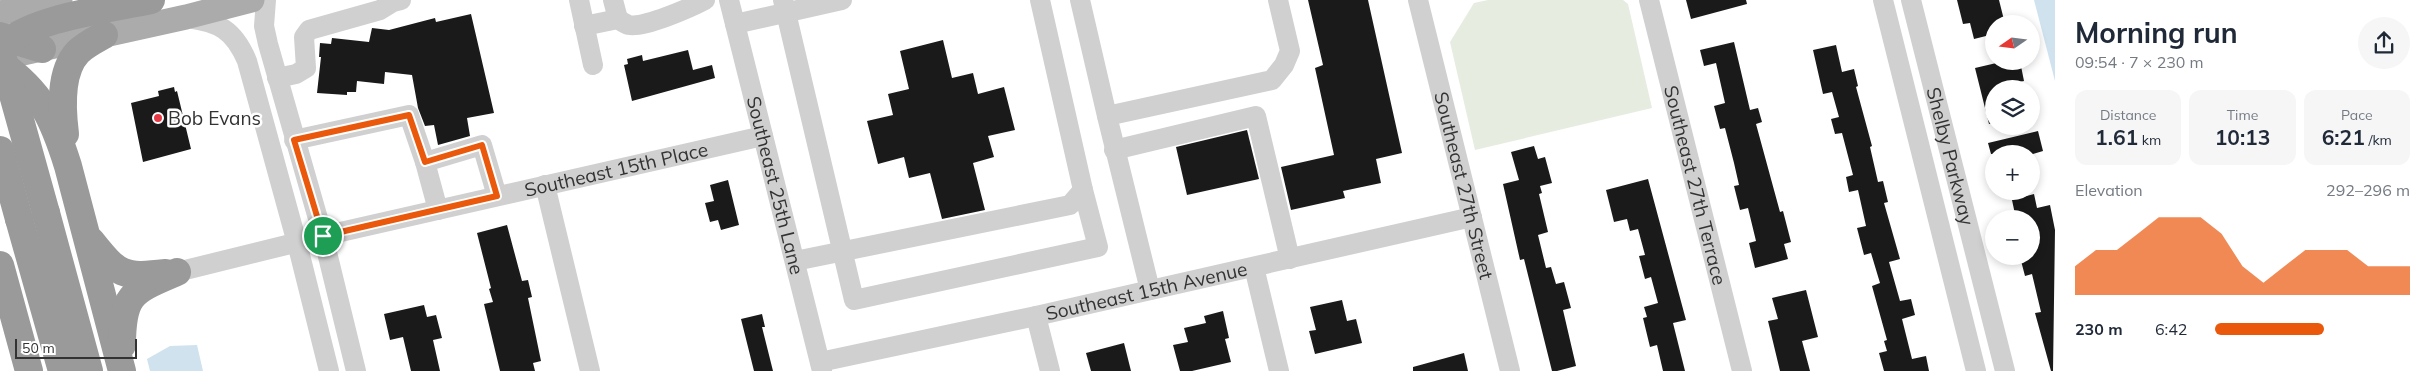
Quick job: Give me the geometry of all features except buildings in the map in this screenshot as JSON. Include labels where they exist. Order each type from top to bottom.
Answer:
[{"type":"highway","points":[[1,49],[34,26],[150,0]]},
{"type":"highway","points":[[68,166],[62,103],[64,86],[76,55],[104,35]]},
{"type":"highway","points":[[1,49],[42,49]]},
{"type":"highway","points":[[1,49],[44,106],[58,132],[122,371]]},
{"type":"highway","points":[[1,49],[89,371]]},
{"type":"highway","points":[[62,371],[0,152],[17,147],[30,146],[46,154],[55,163],[77,200]]},
{"type":"highway","points":[[86,235],[110,263],[124,273],[146,276],[177,272]]},
{"type":"highway","points":[[0,266],[29,371]]},
{"type":"highway","points":[[122,371],[122,325],[126,303],[132,296],[149,284],[177,272]]},
{"type":"main road","points":[[0,14],[60,0]]},
{"type":"main road","points":[[42,49],[186,18],[252,0]]},
{"type":"street","points":[[266,0],[264,26],[294,140],[323,236],[356,371]]},
{"type":"street","points":[[277,78],[296,74],[306,68],[304,37],[309,30],[380,10],[393,2],[401,0]]},
{"type":"street","points":[[579,0],[592,65]]},
{"type":"street","points":[[584,26],[616,10],[628,25],[640,24],[685,11],[705,0]]},
{"type":"street","name":"Southeast 25th Lane","points":[[728,0],[821,366]]},
{"type":"street","points":[[735,24],[784,6],[842,0]]},
{"type":"street","points":[[784,6],[854,300],[1098,247],[1083,190],[1040,0]]},
{"type":"street","points":[[1080,0],[1114,150],[1150,290]]},
{"type":"street","points":[[1107,116],[1272,80],[1284,65],[1290,51],[1278,0]]},
{"type":"street","name":"Southeast 27th Street","points":[[1418,0],[1510,371]]},
{"type":"street","name":"Southeast 27th Terrace","points":[[1649,0],[1742,371]]},
{"type":"street","name":"Shelby Parkway","points":[[1883,0],[1976,371]]},
{"type":"street","name":"Shelby Parkway","points":[[1911,0],[2005,371]]},
{"type":"street","points":[[186,18],[205,20],[222,27],[239,42],[243,50],[297,243],[329,371]]},
{"type":"street","points":[[294,140],[409,115],[425,162],[438,210]]},
{"type":"street","points":[[1114,150],[1256,116],[1290,259]]},
{"type":"street","name":"Southeast 15th Place","points":[[177,272],[323,236],[763,136]]},
{"type":"street","points":[[425,162],[482,145],[497,196]]},
{"type":"street","points":[[545,185],[590,371]]},
{"type":"street","points":[[795,261],[1070,205],[1083,190]]},
{"type":"street","name":"Southeast 15th Avenue","points":[[821,366],[1472,218]]},
{"type":"street","points":[[1254,267],[1279,371]]},
{"type":"street","points":[[1036,316],[1050,371]]},
{"type":"shaded area","points":[[1488,0],[1623,0],[1628,4],[1652,108],[1475,150],[1450,42],[1474,3]]},
{"type":"water","points":[[2034,0],[2055,0],[2055,81],[2040,23],[2040,15],[2038,15]]},
{"type":"water","points":[[197,345],[203,371],[150,371],[147,359],[170,346]]},
{"type":"place","name":"Bob Evans","points":[[158,118]]},
{"type":"route","points":[[409,115],[425,162],[482,145],[497,196],[323,236],[294,140],[409,115]]}]
